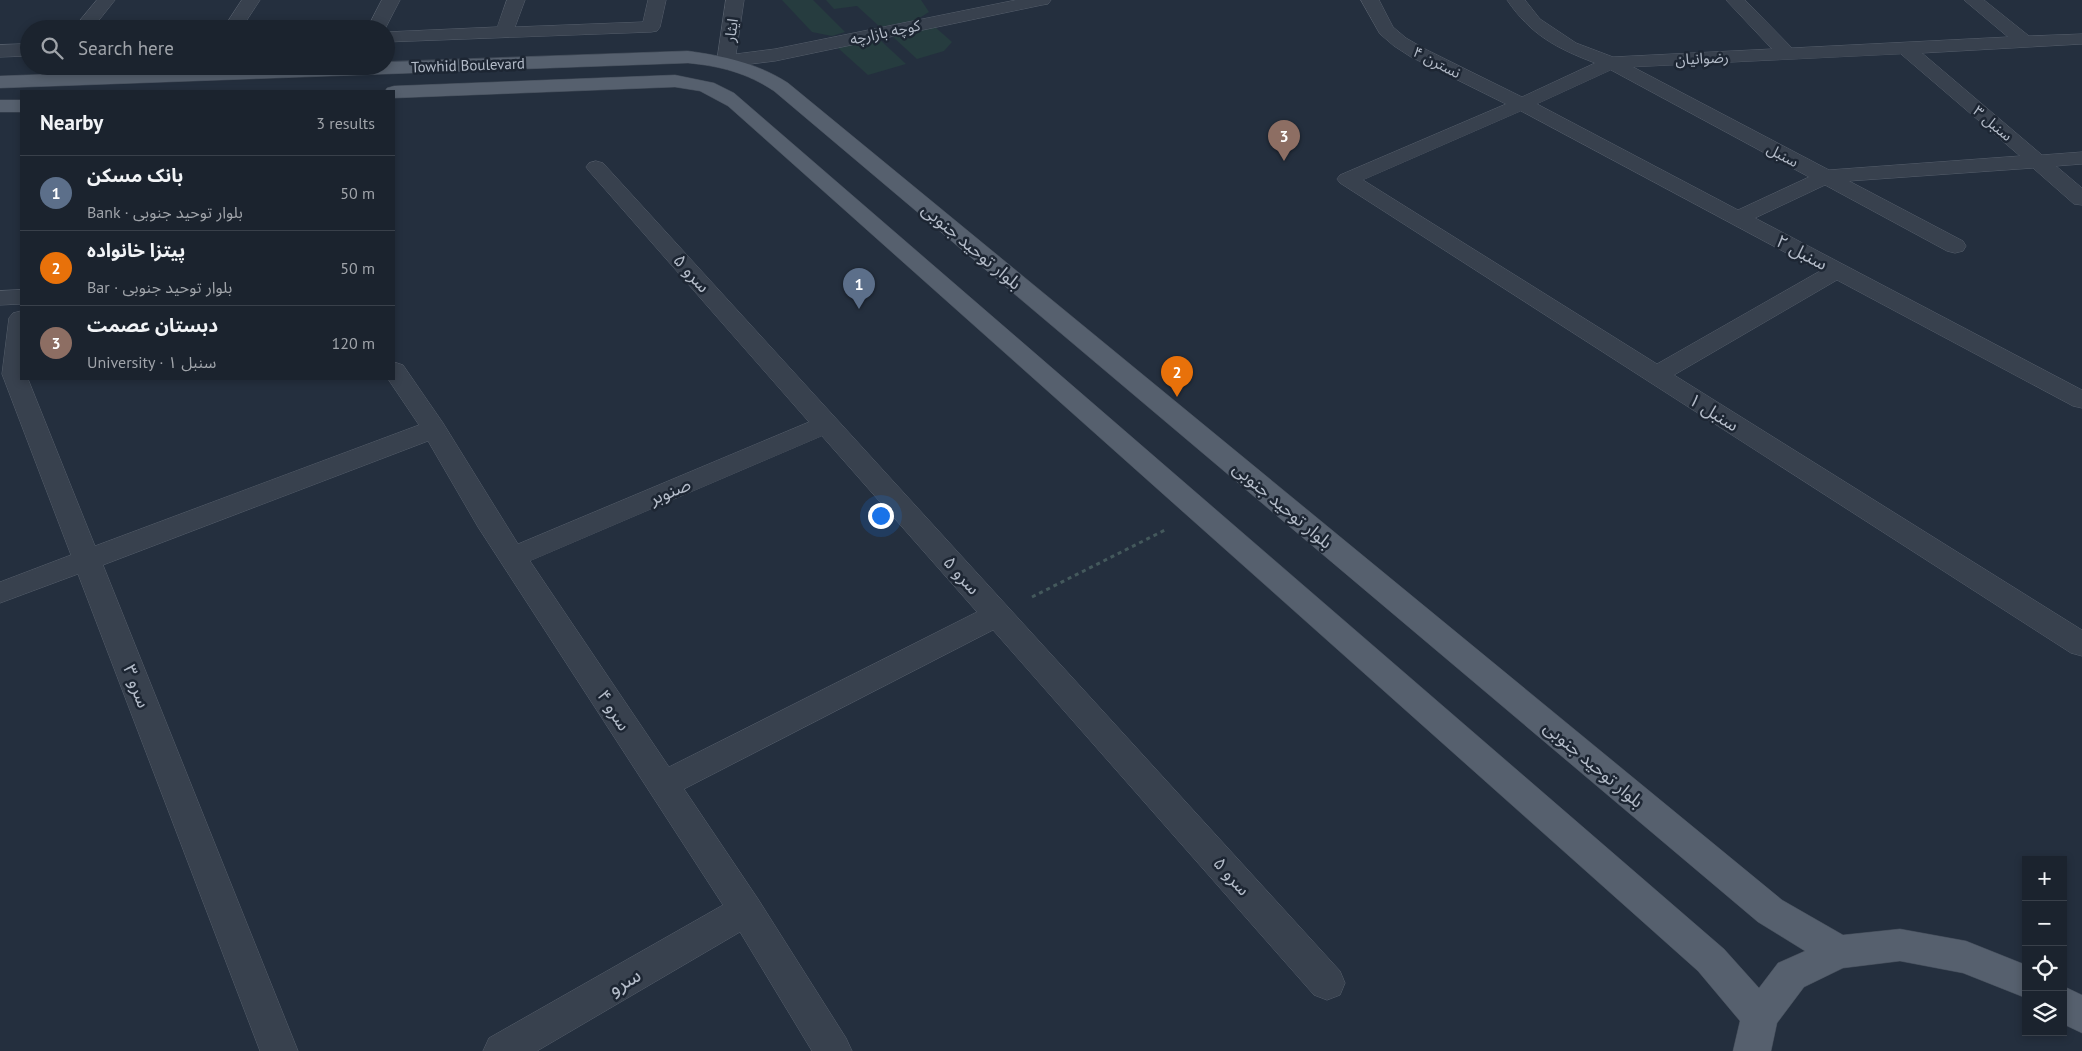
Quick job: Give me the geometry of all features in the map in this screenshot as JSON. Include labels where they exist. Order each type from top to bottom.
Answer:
[{"type":"main road","name":"Towhid Boulevard","points":[[395,68],[688,57],[726,61]]},
{"type":"main road","points":[[700,84],[726,61]]},
{"type":"main road","name":"بلوار توحید جنوبی","points":[[726,61],[764,74],[781,86],[1770,911],[1840,952]]},
{"type":"main road","name":"Towhid Boulevard","points":[[0,82],[193,75]]},
{"type":"main road","name":"Towhid Boulevard","points":[[395,92],[675,81],[700,84]]},
{"type":"main road","points":[[700,84],[719,90],[735,102],[1201,511],[1711,960],[1760,1016]]},
{"type":"main road","points":[[0,106],[20,106]]},
{"type":"main road","points":[[1752,1051],[1760,1016],[1791,975],[1840,952],[1900,945],[1966,957],[2022,980]]},
{"type":"main road","points":[[2067,1007],[2082,1016]]},
{"type":"street","points":[[89,20],[106,0]]},
{"type":"street","points":[[238,20],[252,0]]},
{"type":"street","points":[[381,20],[391,0]]},
{"type":"street","points":[[504,32],[516,0]]},
{"type":"street","points":[[395,36],[651,27],[657,0]]},
{"type":"street","name":"ایثار","points":[[726,61],[735,0]]},
{"type":"street","name":"کوچه بازارچه","points":[[726,61],[775,55],[1042,0]]},
{"type":"street","name":"نسترن ۴","points":[[1370,0],[1386,30],[1400,42],[1522,104]]},
{"type":"street","name":"سنبل","points":[[1516,0],[1534,23],[1570,47],[1611,63],[1955,246]]},
{"type":"street","points":[[1735,0],[1786,53]]},
{"type":"street","points":[[1973,0],[2026,42]]},
{"type":"street","name":"رضوانیان","points":[[1346,179],[1522,104],[1611,63],[2082,39]]},
{"type":"street","name":"سنبل ۳","points":[[1905,48],[2082,199]]},
{"type":"street","points":[[0,51],[20,50]]},
{"type":"street","name":"سنبل ۲","points":[[1522,104],[2082,400]]},
{"type":"street","points":[[1738,218],[1825,177],[2082,158]]},
{"type":"street","name":"سرو ۵","points":[[596,167],[1327,982]]},
{"type":"street","name":"سنبل ۱","points":[[1346,179],[2082,645]]},
{"type":"street","points":[[1656,375],[1837,270]]},
{"type":"street","points":[[0,298],[20,297]]},
{"type":"street","name":"سرو ۳","points":[[20,326],[14,374],[279,1051]]},
{"type":"street","name":"سرو ۴","points":[[395,371],[434,429],[488,520],[746,910],[833,1051]]},
{"type":"street","name":"صنوبر","points":[[514,558],[827,424]]},
{"type":"street","points":[[0,593],[434,429]]},
{"type":"street","points":[[664,785],[997,614]]},
{"type":"street","name":"سرو","points":[[502,1051],[746,910]]},
{"type":"path","points":[[997,614],[1201,511]]},
{"type":"green space","points":[[782,0],[813,0],[845,32],[832,36],[812,32]]},
{"type":"green space","points":[[826,0],[921,0],[929,12],[916,20],[880,27],[857,6],[834,9]]},
{"type":"green space","points":[[935,27],[952,42],[944,51],[917,59],[892,36]]},
{"type":"green space","points":[[879,39],[906,64],[868,75],[838,48]]},
{"type":"place","name":"دبستان عصمت","points":[[1284,161]]},
{"type":"place","name":"بانک مسکن","points":[[859,309]]},
{"type":"place","name":"پیتزا خانواده","points":[[1177,397]]}]
